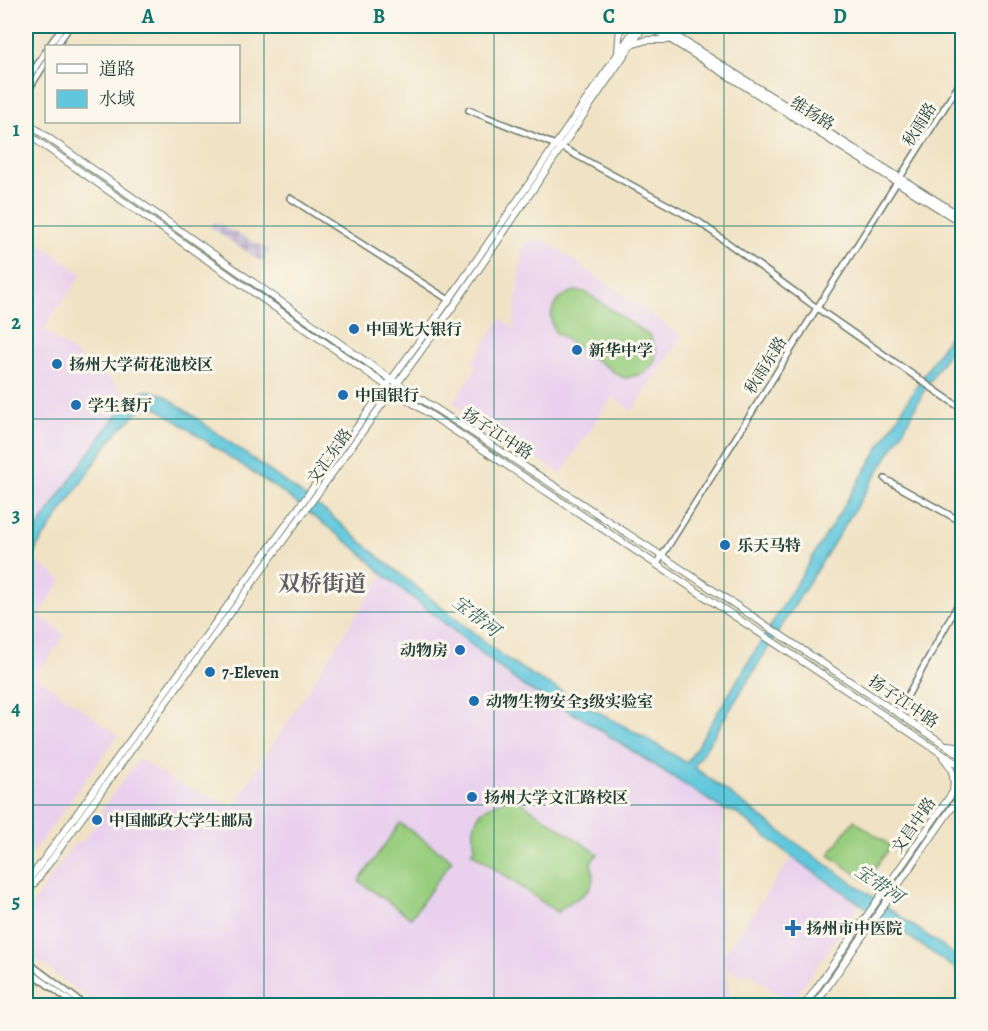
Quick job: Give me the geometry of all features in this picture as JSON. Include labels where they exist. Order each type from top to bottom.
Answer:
[{"type":"main road","points":[[618,54],[621,26]]},
{"type":"main road","name":"文汇东路","points":[[26,884],[290,526],[322,488],[398,384],[560,146],[637,26]]},
{"type":"main road","name":"文汇东路","points":[[26,895],[290,526],[316,483],[644,26]]},
{"type":"main road","name":"维扬路","points":[[649,26],[675,38]]},
{"type":"main road","name":"维扬路","points":[[660,26],[675,38],[900,180],[963,217]]},
{"type":"main road","points":[[631,45],[647,40],[675,38],[670,26]]},
{"type":"main road","name":"扬子江中路","points":[[26,122],[392,380],[662,555],[963,756]]},
{"type":"main road","name":"扬子江中路","points":[[26,133],[387,386],[963,767]]},
{"type":"main road","name":"维扬路","points":[[900,180],[963,223]]},
{"type":"main road","points":[[944,744],[963,747]]},
{"type":"main road","points":[[938,751],[951,767],[955,778],[953,792]]},
{"type":"main road","name":"文昌中路","points":[[804,1005],[963,779]]},
{"type":"main road","name":"文昌中路","points":[[814,1005],[963,793]]},
{"type":"main road","points":[[947,815],[963,800]]},
{"type":"street","points":[[50,45],[63,26]]},
{"type":"street","points":[[57,45],[70,26]]},
{"type":"street","points":[[26,82],[45,53]]},
{"type":"street","points":[[26,94],[45,64]]},
{"type":"street","name":"秋雨路","points":[[900,180],[963,80]]},
{"type":"street","points":[[469,110],[560,146],[699,222],[817,308],[963,409]]},
{"type":"street","name":"秋雨东路","points":[[657,564],[900,180]]},
{"type":"street","points":[[290,198],[449,300]]},
{"type":"street","points":[[885,479],[963,522]]},
{"type":"street","points":[[898,713],[963,597]]},
{"type":"street","points":[[26,961],[86,1005]]},
{"type":"street","points":[[26,969],[77,1005]]},
{"type":"shaded area","points":[[214,222],[270,250],[262,262],[210,227]]},
{"type":"shaded area","name":"扬州大学荷花池校区","points":[[26,234],[82,274],[43,329],[133,398],[101,436],[26,546]]},
{"type":"shaded area","name":"新华中学","points":[[546,241],[682,336],[633,411],[612,397],[561,474],[453,403],[477,368],[472,363],[501,319],[513,328],[524,242]]},
{"type":"shaded area","points":[[26,553],[62,580],[39,615],[65,635],[36,676],[118,735],[26,862]]},
{"type":"shaded area","name":"扬州大学文汇路校区","points":[[383,574],[523,686],[580,717],[724,810],[718,882],[725,953],[792,857],[861,903],[790,1004],[748,972],[740,977],[727,966],[730,1005],[97,1005],[26,952],[26,912],[74,844],[82,842],[102,816],[101,810],[139,759],[188,788],[233,806]]},
{"type":"green space","points":[[575,291],[585,292],[650,336],[656,350],[655,361],[645,373],[626,378],[620,376],[555,332],[551,318],[554,307],[562,297]]},
{"type":"green space","points":[[509,794],[598,854],[591,862],[593,875],[592,884],[588,890],[558,913],[471,852],[475,847],[475,822],[481,812],[502,801]]},
{"type":"green space","points":[[854,820],[891,846],[866,881],[829,855]]},
{"type":"green space","points":[[400,823],[452,860],[411,918],[359,881]]},
{"type":"water","points":[[962,316],[962,330],[925,389],[901,435],[694,767],[792,840],[962,960],[962,973],[792,857],[735,812],[724,810],[580,717],[523,686],[383,574],[360,552],[286,495],[157,408],[143,408],[118,431],[37,547],[33,559],[26,568],[26,546],[64,488],[118,415],[132,399],[142,391],[148,390],[164,395],[328,513],[505,658],[687,763]]},
{"type":"place","name":"中国光大银行","points":[[354,329]]},
{"type":"place","name":"新华中学","points":[[577,350]]},
{"type":"place","name":"扬州大学荷花池校区","points":[[57,364]]},
{"type":"place","name":"中国银行","points":[[343,395]]},
{"type":"place","name":"学生餐厅","points":[[76,405]]},
{"type":"place","name":"乐天马特","points":[[725,545]]},
{"type":"place","name":"动物房","points":[[460,650]]},
{"type":"place","name":"7-Eleven","points":[[210,672]]},
{"type":"place","name":"动物生物安全3级实验室","points":[[474,701]]},
{"type":"place","name":"扬州大学文汇路校区","points":[[472,797]]},
{"type":"place","name":"中国邮政大学生邮局","points":[[97,820]]},
{"type":"place","name":"扬州市中医院","points":[[793,928]]},
{"type":"district","name":"双桥街道","points":[[322,583]]},
{"type":"water label","name":"宝带河","points":[[476,616]]},
{"type":"water label","name":"宝带河","points":[[879,884]]}]
